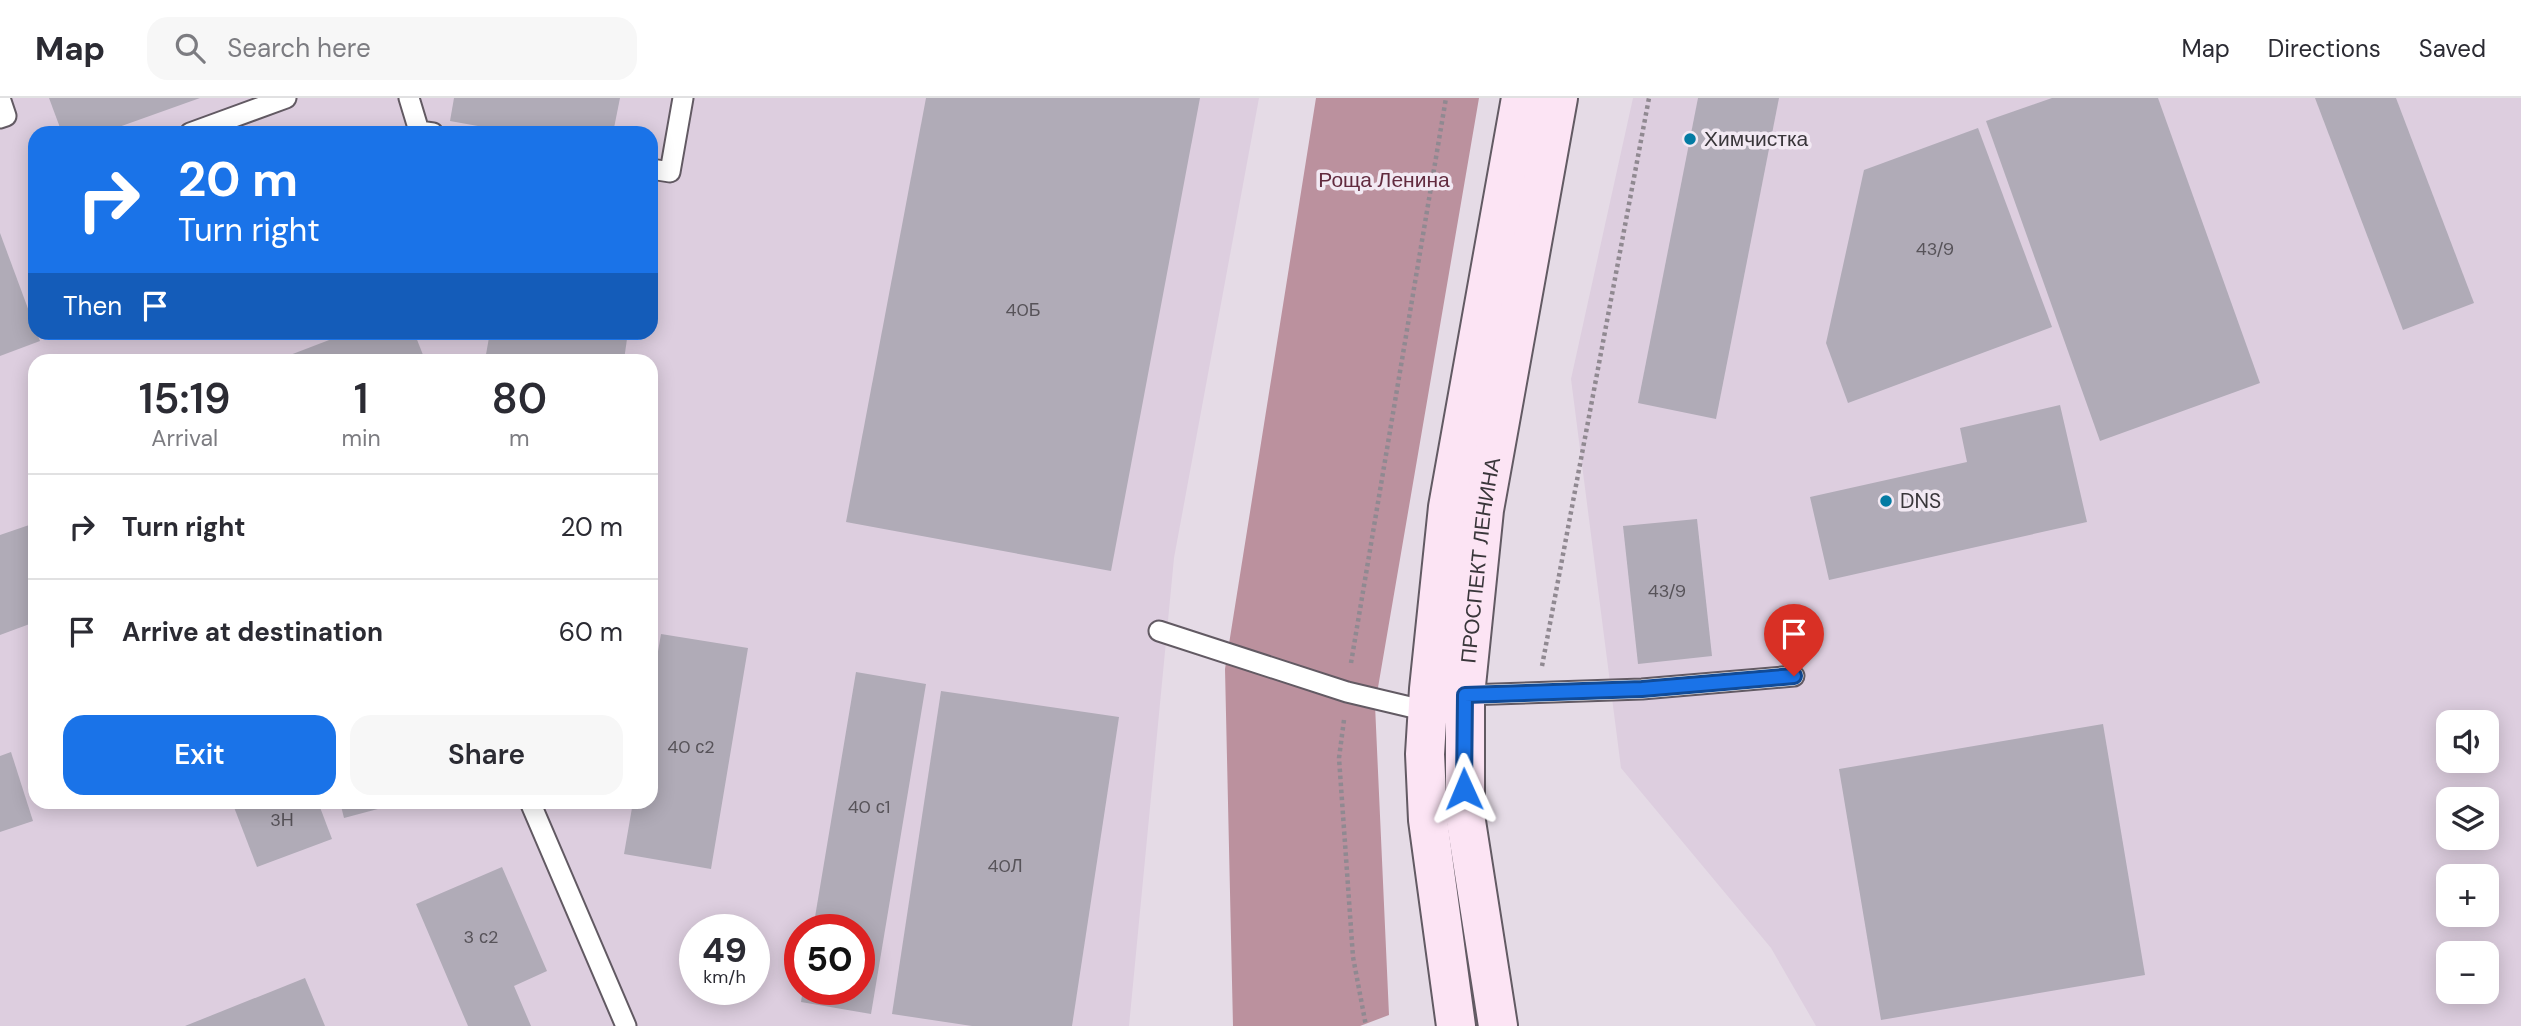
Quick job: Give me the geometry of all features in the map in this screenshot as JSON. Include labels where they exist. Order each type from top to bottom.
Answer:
[{"type":"main road","name":"ПРОСПЕКТ ЛЕНИНА","points":[[1457,1026],[1428,820],[1425,754],[1427,710],[1448,508],[1521,98]]},
{"type":"main road","name":"ПРОСПЕКТ ЛЕНИНА","points":[[1504,1021],[1465,815],[1465,695],[1484,510],[1558,98]]},
{"type":"lane","points":[[0,98],[6,116],[0,118]]},
{"type":"lane","points":[[209,126],[286,98]]},
{"type":"lane","points":[[409,98],[417,126]]},
{"type":"lane","points":[[658,170],[670,172],[683,98]]},
{"type":"lane","points":[[1159,631],[1347,692],[1427,710]]},
{"type":"lane","points":[[1465,695],[1642,689],[1794,676]]},
{"type":"lane","points":[[533,809],[626,1026]]},
{"type":"path","points":[[1366,1026],[1353,957],[1339,758],[1347,692],[1447,98]]},
{"type":"path","points":[[1537,691],[1649,98]]},
{"type":"shaded area","points":[[0,98],[1259,98],[1174,558],[1129,1026],[0,1026]]},
{"type":"shaded area","points":[[1633,98],[2521,98],[2521,1026],[1816,1026],[1771,948],[1621,768],[1571,379]]},
{"type":"green space","name":"Роща Ленина","points":[[1316,98],[1479,98],[1375,705],[1389,1015],[1360,1026],[1233,1026],[1225,669]]},
{"type":"building","points":[[49,98],[200,98],[122,126],[59,126]]},
{"type":"building","points":[[454,98],[620,98],[614,126],[478,126],[450,121]]},
{"type":"building","points":[[926,98],[1200,98],[1111,571],[846,522]]},
{"type":"building","points":[[1698,98],[1779,98],[1716,419],[1638,403]]},
{"type":"building","points":[[2052,98],[2158,98],[2260,383],[2100,441],[1986,121]]},
{"type":"building","points":[[2315,98],[2396,98],[2474,303],[2403,330]]},
{"type":"building","points":[[1978,128],[2052,327],[1848,403],[1826,343],[1864,170]]},
{"type":"building","points":[[0,233],[28,309],[28,340],[40,341],[0,356]]},
{"type":"building","points":[[329,340],[417,340],[423,354],[293,354]]},
{"type":"building","points":[[489,340],[627,340],[625,354],[486,354]]},
{"type":"building","points":[[2060,405],[2087,522],[1829,580],[1810,497],[1967,462],[1960,428]]},
{"type":"building","points":[[1697,519],[1712,656],[1638,664],[1623,526]]},
{"type":"building","points":[[28,525],[28,625],[0,635],[0,535]]},
{"type":"building","points":[[661,634],[748,648],[711,869],[624,854],[632,809],[658,809],[658,651]]},
{"type":"building","points":[[856,672],[926,684],[875,990],[875,914],[816,914]]},
{"type":"building","points":[[941,691],[1119,717],[1072,1026],[972,1026],[892,1014]]},
{"type":"building","points":[[2103,724],[2145,975],[1881,1020],[1839,769]]},
{"type":"building","points":[[11,752],[33,821],[0,832],[0,756]]},
{"type":"building","points":[[235,809],[321,809],[332,839],[257,867]]},
{"type":"building","points":[[342,809],[378,809],[344,818]]},
{"type":"building","points":[[502,867],[547,971],[514,986],[531,1026],[468,1026],[416,904]]},
{"type":"building","points":[[305,978],[325,1026],[185,1026]]},
{"type":"building","points":[[818,1005],[872,1005],[871,1014]]},
{"type":"place","name":"Химчистка","points":[[1690,139]]},
{"type":"place","name":"DNS","points":[[1886,501]]},
{"type":"route","points":[[1464,789],[1465,695],[1642,689],[1794,676]]}]
